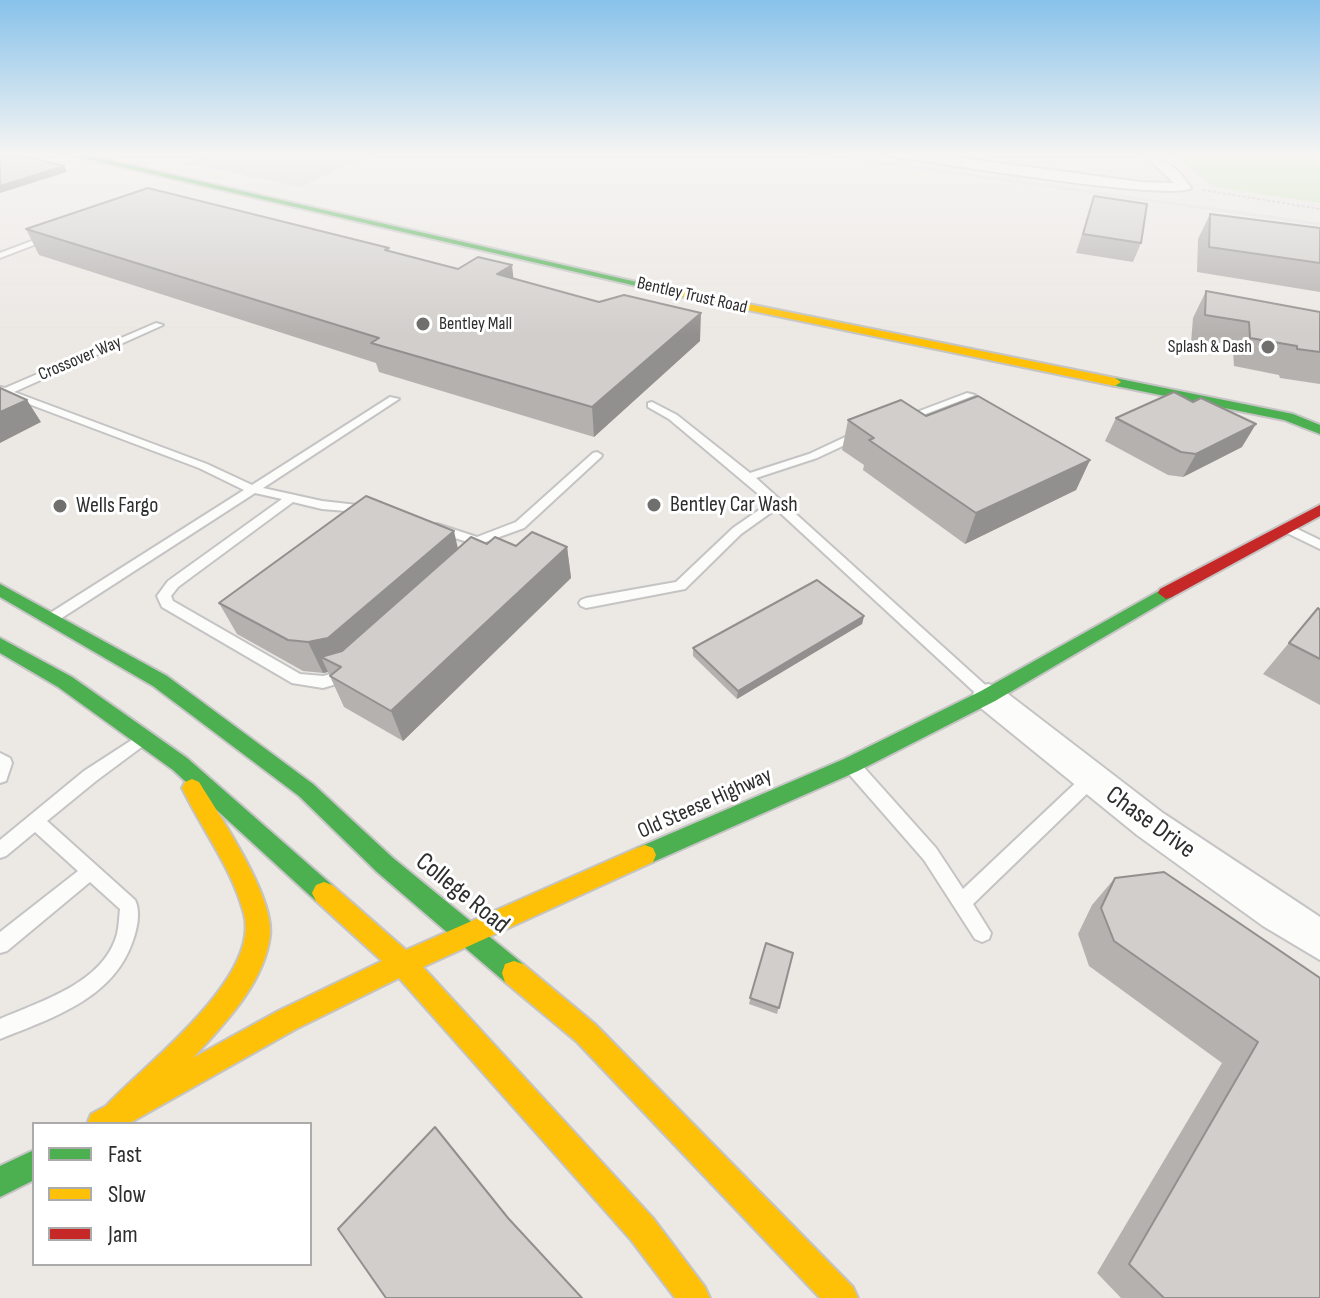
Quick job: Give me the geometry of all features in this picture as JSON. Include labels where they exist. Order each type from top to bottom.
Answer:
[{"type":"main road","name":"Bentley Trust Road","points":[[332,214],[763,312],[1288,417],[1320,430]]},
{"type":"main road","name":"Old Steese Highway","points":[[108,1120],[287,1020],[469,932],[851,765],[988,696],[1163,594],[1320,510]]},
{"type":"main road","name":"College Road","points":[[0,590],[160,681],[306,790],[385,865],[469,932],[586,1033],[842,1298]]},
{"type":"main road","points":[[0,645],[65,682],[180,764],[403,964],[642,1229],[694,1298]]},
{"type":"main road","points":[[108,1120],[215,1013],[244,974],[257,947],[259,931],[251,900],[180,764]]},
{"type":"main road","points":[[0,1182],[32,1165]]},
{"type":"street","name":"Chase Drive","points":[[988,696],[1090,780],[1276,913],[1320,940]]},
{"type":"lane","points":[[0,256],[56,236]]},
{"type":"lane","name":"Crossover Way","points":[[2,392],[159,325]]},
{"type":"lane","points":[[2,392],[203,466],[251,489],[374,511]]},
{"type":"lane","points":[[898,421],[970,395]]},
{"type":"lane","points":[[51,618],[394,399]]},
{"type":"lane","points":[[652,405],[673,417],[748,477],[988,696]]},
{"type":"lane","points":[[748,477],[813,456],[870,431]]},
{"type":"lane","points":[[421,523],[477,541],[520,525],[597,455]]},
{"type":"lane","points":[[291,498],[173,584],[164,596],[167,604],[297,679],[323,682],[348,676],[359,665]]},
{"type":"lane","points":[[586,603],[680,586],[737,531],[776,503]]},
{"type":"lane","points":[[1286,528],[1320,545]]},
{"type":"lane","points":[[476,559],[477,541]]},
{"type":"lane","points":[[0,850],[144,738]]},
{"type":"lane","points":[[0,760],[4,763],[0,776]]},
{"type":"lane","points":[[851,765],[930,854],[982,933]]},
{"type":"lane","points":[[961,903],[1090,780]]},
{"type":"lane","points":[[0,1029],[78,994],[108,974],[130,928],[129,906],[35,821]]},
{"type":"lane","points":[[0,944],[91,871]]},
{"type":"building","name":"Bentley Mall","points":[[72,214],[251,214],[389,248],[385,250],[458,269],[478,257],[512,265],[497,274],[599,302],[624,295],[701,313],[592,407],[371,343],[379,338],[26,229]]},
{"type":"building","points":[[1089,214],[1146,214],[1141,243],[1083,234]]},
{"type":"building","points":[[1210,214],[1320,228],[1320,263],[1209,247]]},
{"type":"building","points":[[1206,291],[1320,312],[1320,352],[1250,338],[1249,322],[1205,315]]},
{"type":"building","points":[[0,388],[27,400],[0,412]]},
{"type":"building","points":[[1174,392],[1193,402],[1201,398],[1256,424],[1196,454],[1181,452],[1116,418]]},
{"type":"building","points":[[978,396],[1090,460],[976,513],[869,440],[874,438],[848,420],[901,400],[926,416]]},
{"type":"building","points":[[366,496],[454,531],[328,638],[308,642],[288,640],[219,603]]},
{"type":"building","points":[[532,532],[567,547],[391,711],[330,676],[341,667],[321,657],[342,651],[471,537],[487,544],[495,537],[516,546]]},
{"type":"building","points":[[817,580],[864,616],[738,691],[693,648]]},
{"type":"building","points":[[1318,608],[1320,610],[1320,659],[1289,643]]},
{"type":"building","points":[[1164,872],[1320,978],[1320,1298],[1164,1298],[1129,1264],[1258,1042],[1114,941],[1101,908],[1115,878]]},
{"type":"building","points":[[766,943],[793,953],[779,1008],[750,998]]},
{"type":"building","points":[[435,1127],[508,1218],[582,1298],[386,1298],[338,1229]]},
{"type":"railway","points":[[1245,214],[1320,224]]},
{"type":"traffic: fast","points":[[331,214],[684,294]]},
{"type":"traffic: fast","points":[[1115,382],[1288,417],[1320,430]]},
{"type":"traffic: fast","points":[[0,590],[160,681],[306,790],[385,865],[514,973]]},
{"type":"traffic: fast","points":[[645,855],[851,765],[988,696],[1166,593]]},
{"type":"traffic: fast","points":[[0,645],[65,682],[180,764],[324,893]]},
{"type":"traffic: fast","points":[[0,1182],[32,1165]]},
{"type":"traffic: slow","points":[[684,294],[1115,382]]},
{"type":"traffic: slow","points":[[116,1115],[201,1030],[241,979],[254,955],[259,933],[252,900],[192,788]]},
{"type":"traffic: slow","points":[[105,1122],[287,1020],[469,932],[645,855]]},
{"type":"traffic: slow","points":[[324,893],[403,964],[642,1229],[694,1298]]},
{"type":"traffic: slow","points":[[514,973],[586,1033],[842,1298]]},
{"type":"traffic: jam","points":[[1166,593],[1320,510]]},
{"type":"place","name":"Bentley Mall","points":[[423,324]]},
{"type":"place","name":"Splash & Dash","points":[[1268,347]]},
{"type":"place","name":"Bentley Car Wash","points":[[654,505]]},
{"type":"place","name":"Wells Fargo","points":[[60,506]]}]
